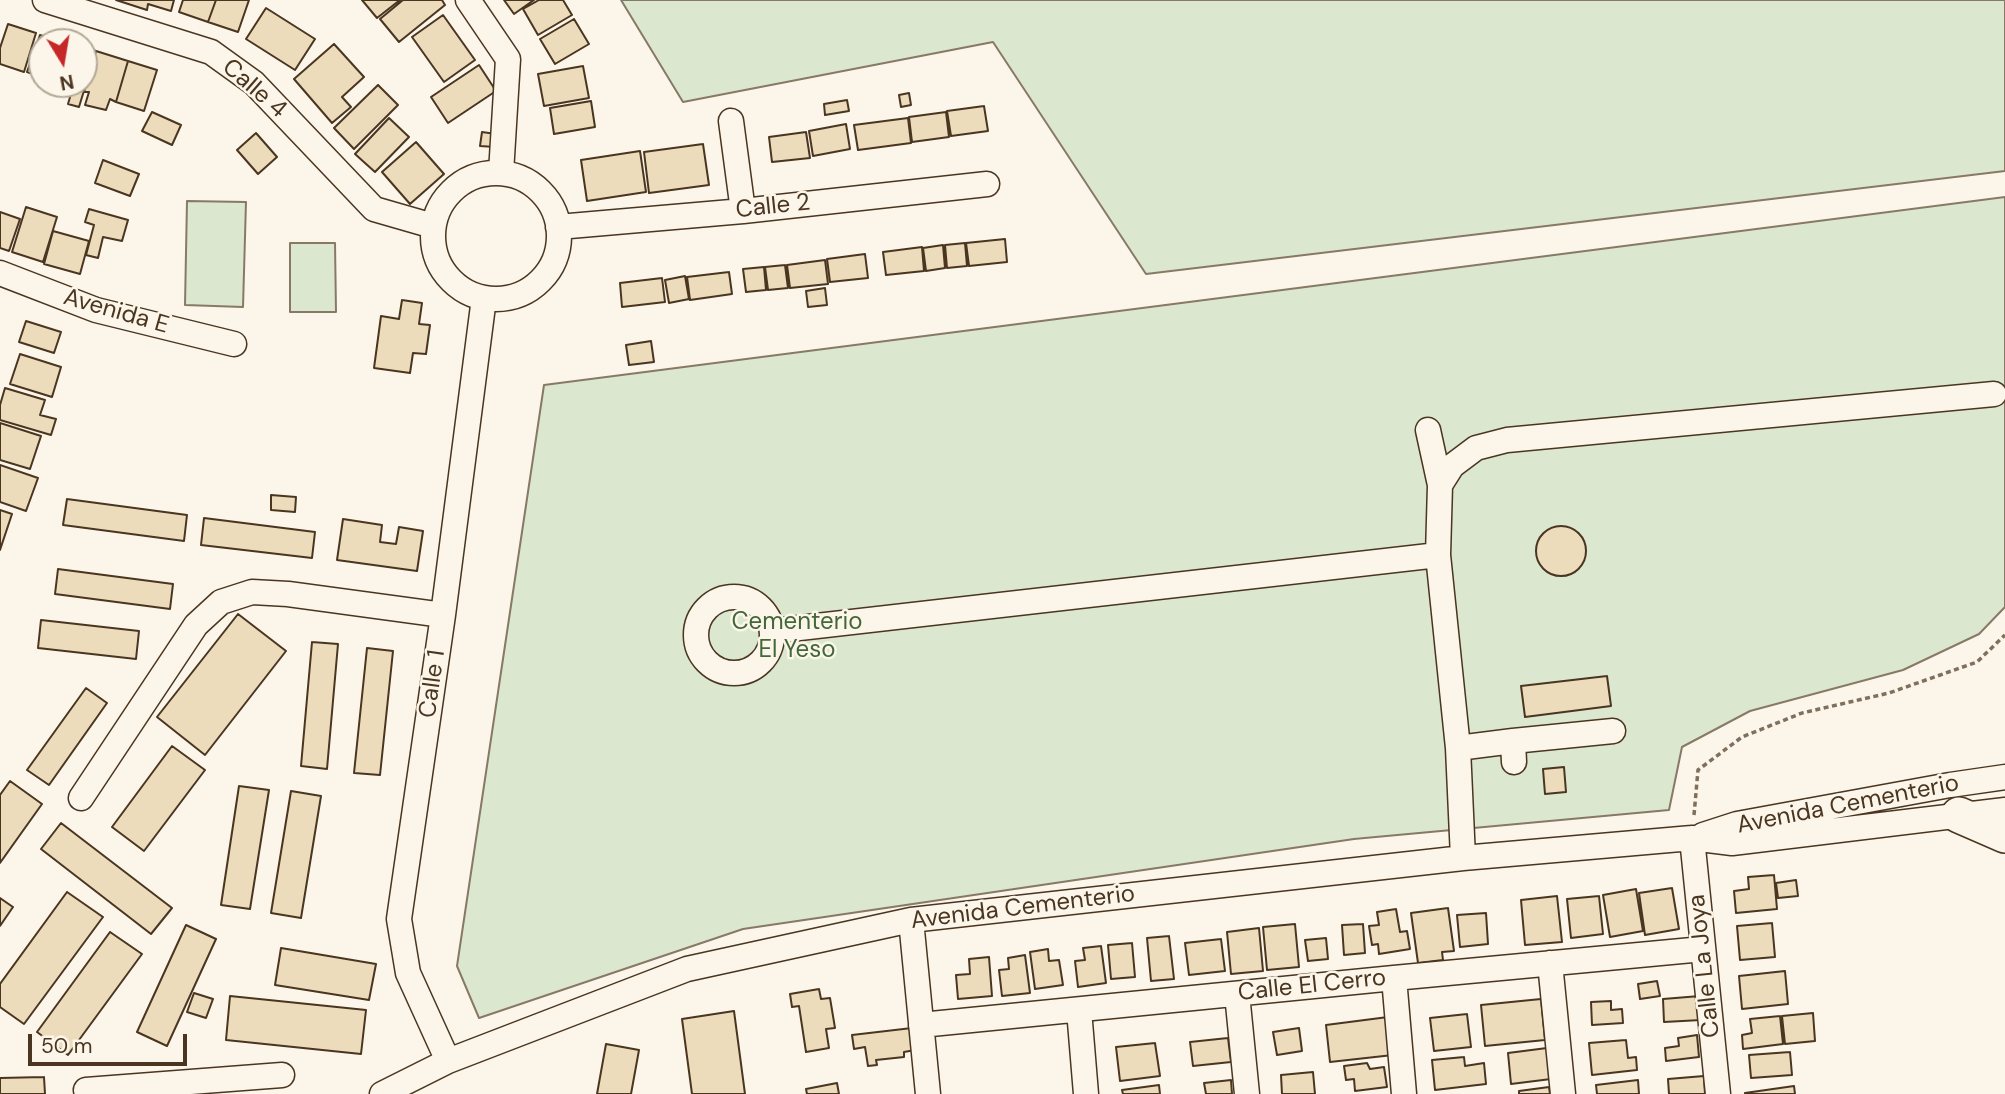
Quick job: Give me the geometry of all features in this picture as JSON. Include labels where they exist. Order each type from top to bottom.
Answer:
[{"type":"highway","points":[[1959,815],[2005,835]]},
{"type":"street","name":"Calle 4","points":[[45,0],[211,52],[254,83],[374,209],[433,226]]},
{"type":"street","points":[[468,0],[508,59],[501,173]]},
{"type":"street","points":[[731,121],[743,211]]},
{"type":"street","points":[[501,173],[522,178],[539,190],[552,207],[558,227],[558,251],[548,272],[530,289],[508,298],[484,299],[455,285],[436,258],[433,226],[441,204],[456,186],[478,175],[501,173]]},
{"type":"street","name":"Calle 2","points":[[558,227],[743,211],[987,184]]},
{"type":"street","name":"Avenida E","points":[[0,273],[96,310],[234,344]]},
{"type":"street","name":"Calle 1","points":[[448,1061],[408,973],[399,919],[443,615],[484,299]]},
{"type":"street","points":[[1440,485],[1452,467],[1476,448],[1507,440],[1994,394]]},
{"type":"street","points":[[1427,430],[1440,485],[1438,555],[1458,748],[1463,858]]},
{"type":"street","points":[[773,631],[1438,555]]},
{"type":"street","points":[[80,798],[196,625],[221,602],[252,592],[288,594],[443,615]]},
{"type":"street","points":[[1458,748],[1513,751],[1613,732]]},
{"type":"street","name":"Avenida Cementerio","points":[[1692,838],[1737,824],[1950,785],[2005,778]]},
{"type":"street","name":"Avenida Cementerio","points":[[382,1094],[448,1061],[687,969],[911,920],[1463,858],[1692,838],[1732,843],[2005,810]]},
{"type":"street","name":"Calle La Joya","points":[[1692,838],[1718,1094]]},
{"type":"street","points":[[911,920],[928,1094]]},
{"type":"street","name":"Calle El Cerro","points":[[922,1025],[1703,950]]},
{"type":"street","points":[[1550,963],[1563,1094]]},
{"type":"street","points":[[1394,978],[1404,1094]]},
{"type":"street","points":[[1237,994],[1247,1094]]},
{"type":"street","points":[[1079,1010],[1086,1094]]},
{"type":"street","points":[[86,1090],[180,1088],[282,1075]]},
{"type":"path","points":[[1692,838],[1698,769],[1742,737],[1802,713],[1889,693],[1977,662],[2005,635]]},
{"type":"green space","points":[[621,0],[2005,0],[2005,171],[1146,274],[993,42],[683,102]]},
{"type":"green space","name":"Cementerio El Yeso","points":[[2005,197],[2005,607],[1979,634],[1903,670],[1750,711],[1682,747],[1669,810],[1354,839],[743,929],[479,1018],[457,966],[544,385]]},
{"type":"green space","points":[[187,201],[246,202],[243,307],[185,305]]},
{"type":"green space","points":[[290,243],[335,243],[336,312],[290,312]]},
{"type":"building","points":[[116,0],[174,0],[171,11],[148,4],[147,10]]},
{"type":"building","points":[[183,0],[216,0],[208,22],[179,12]]},
{"type":"building","points":[[216,0],[249,0],[238,32],[208,22]]},
{"type":"building","points":[[362,0],[400,0],[377,18]]},
{"type":"building","points":[[403,0],[442,0],[445,5],[399,42],[380,19]]},
{"type":"building","points":[[504,0],[534,0],[514,14]]},
{"type":"building","points":[[539,0],[563,0],[572,15],[538,35],[523,9]]},
{"type":"building","points":[[266,8],[315,39],[295,70],[246,39]]},
{"type":"building","points":[[443,15],[475,60],[444,82],[412,37]]},
{"type":"building","points":[[574,19],[589,44],[555,64],[540,39]]},
{"type":"building","points":[[8,24],[28,30],[28,59],[24,72],[0,64],[0,48]]},
{"type":"building","points":[[334,44],[364,77],[342,97],[351,107],[332,123],[294,79]]},
{"type":"building","points":[[98,52],[128,61],[116,102],[110,99],[106,110],[85,105],[87,98],[98,98]]},
{"type":"building","points":[[128,61],[157,70],[144,111],[116,102]]},
{"type":"building","points":[[479,65],[496,91],[448,123],[431,97]]},
{"type":"building","points":[[583,66],[589,98],[544,106],[538,74]]},
{"type":"building","points":[[378,85],[398,105],[354,149],[334,128]]},
{"type":"building","points":[[909,93],[911,105],[901,107],[899,95]]},
{"type":"building","points":[[70,98],[82,98],[79,107],[68,104]]},
{"type":"building","points":[[847,100],[849,111],[825,115],[824,104]]},
{"type":"building","points":[[591,101],[595,127],[554,134],[550,108]]},
{"type":"building","points":[[984,106],[988,131],[951,136],[947,111]]},
{"type":"building","points":[[152,112],[181,125],[172,145],[142,131]]},
{"type":"building","points":[[946,112],[949,137],[912,142],[909,117]]},
{"type":"building","points":[[389,118],[409,137],[375,172],[355,154]]},
{"type":"building","points":[[908,118],[911,143],[858,150],[854,125]]},
{"type":"building","points":[[846,124],[850,149],[813,156],[809,131]]},
{"type":"building","points":[[482,132],[496,134],[495,147],[480,146]]},
{"type":"building","points":[[806,132],[810,158],[772,162],[769,137]]},
{"type":"building","points":[[256,133],[277,157],[258,174],[237,150]]},
{"type":"building","points":[[416,142],[444,174],[410,204],[382,172]]},
{"type":"building","points":[[703,144],[709,185],[649,193],[644,152]]},
{"type":"building","points":[[640,151],[646,192],[587,201],[581,160]]},
{"type":"building","points":[[103,160],[139,174],[130,196],[95,183]]},
{"type":"building","points":[[26,207],[57,217],[43,262],[12,252]]},
{"type":"building","points":[[89,209],[128,220],[122,241],[103,237],[98,258],[86,255],[94,225],[85,222]]},
{"type":"building","points":[[0,212],[20,219],[9,251],[0,248]]},
{"type":"building","points":[[53,231],[89,241],[80,274],[44,264]]},
{"type":"building","points":[[1005,239],[1007,262],[969,266],[966,243]]},
{"type":"building","points":[[965,243],[967,266],[947,268],[945,245]]},
{"type":"building","points":[[943,245],[945,268],[926,271],[923,248]]},
{"type":"building","points":[[922,247],[924,271],[886,275],[883,252]]},
{"type":"building","points":[[865,254],[868,278],[830,282],[827,259]]},
{"type":"building","points":[[825,260],[828,284],[790,288],[787,265]]},
{"type":"building","points":[[785,265],[788,288],[768,290],[765,267]]},
{"type":"building","points":[[764,267],[766,290],[746,292],[743,269]]},
{"type":"building","points":[[729,272],[732,294],[690,300],[687,277]]},
{"type":"building","points":[[685,276],[689,299],[669,303],[665,280]]},
{"type":"building","points":[[662,278],[665,302],[622,307],[620,283]]},
{"type":"building","points":[[825,288],[827,305],[808,307],[806,291]]},
{"type":"building","points":[[402,300],[422,303],[419,324],[430,325],[426,354],[413,353],[410,373],[374,368],[381,316],[399,319]]},
{"type":"building","points":[[26,321],[61,332],[54,353],[19,342]]},
{"type":"building","points":[[651,341],[654,362],[629,365],[626,345]]},
{"type":"building","points":[[20,354],[61,367],[52,397],[10,384]]},
{"type":"building","points":[[5,388],[45,400],[40,415],[56,419],[51,435],[0,420],[0,405]]},
{"type":"building","points":[[0,423],[41,436],[30,469],[0,460]]},
{"type":"building","points":[[0,465],[38,478],[26,511],[0,502]]},
{"type":"building","points":[[271,495],[296,497],[295,512],[271,510]]},
{"type":"building","points":[[67,499],[187,515],[184,541],[63,525]]},
{"type":"building","points":[[0,510],[12,514],[0,550]]},
{"type":"building","points":[[204,518],[315,532],[312,558],[201,545]]},
{"type":"building","points":[[343,519],[382,525],[380,542],[396,544],[399,527],[423,531],[417,571],[337,560]]},
{"type":"building","points":[[1561,526],[1579,533],[1586,551],[1579,569],[1561,576],[1543,569],[1536,551],[1543,533]]},
{"type":"building","points":[[58,569],[173,584],[170,609],[55,594]]},
{"type":"building","points":[[238,614],[286,651],[205,755],[157,717]]},
{"type":"building","points":[[41,620],[139,631],[136,659],[38,648]]},
{"type":"building","points":[[312,642],[338,644],[327,769],[301,766]]},
{"type":"building","points":[[367,648],[393,651],[380,775],[354,773]]},
{"type":"building","points":[[1607,676],[1611,706],[1525,717],[1521,686]]},
{"type":"building","points":[[86,688],[107,703],[49,785],[27,770]]},
{"type":"building","points":[[172,746],[205,770],[144,851],[112,827]]},
{"type":"building","points":[[1564,767],[1566,792],[1545,794],[1543,769]]},
{"type":"building","points":[[10,781],[42,804],[0,863],[0,795]]},
{"type":"building","points":[[239,786],[269,790],[250,909],[221,905]]},
{"type":"building","points":[[291,791],[321,796],[301,918],[271,913]]},
{"type":"building","points":[[61,823],[172,908],[151,934],[41,849]]},
{"type":"building","points":[[1774,875],[1777,909],[1736,913],[1734,891],[1749,889],[1748,877]]},
{"type":"building","points":[[1796,880],[1798,896],[1778,898],[1776,883]]},
{"type":"building","points":[[1672,888],[1679,929],[1645,935],[1639,893]]},
{"type":"building","points":[[1636,889],[1643,931],[1610,937],[1603,895]]},
{"type":"building","points":[[67,892],[103,917],[24,1024],[0,1007],[0,984]]},
{"type":"building","points":[[1557,896],[1562,942],[1525,945],[1521,900]]},
{"type":"building","points":[[1599,896],[1603,934],[1571,938],[1567,899]]},
{"type":"building","points":[[0,898],[13,907],[0,926]]},
{"type":"building","points":[[1448,908],[1454,951],[1442,952],[1443,960],[1418,963],[1411,913]]},
{"type":"building","points":[[1396,909],[1400,932],[1407,931],[1410,949],[1379,954],[1378,944],[1372,945],[1369,926],[1379,925],[1377,912]]},
{"type":"building","points":[[1486,913],[1488,944],[1460,947],[1457,915]]},
{"type":"building","points":[[1772,923],[1775,957],[1740,960],[1737,926]]},
{"type":"building","points":[[1295,924],[1299,967],[1267,970],[1263,927]]},
{"type":"building","points":[[1363,924],[1365,953],[1344,955],[1342,925]]},
{"type":"building","points":[[186,925],[216,939],[167,1046],[137,1032]]},
{"type":"building","points":[[1259,928],[1263,971],[1231,974],[1227,932]]},
{"type":"building","points":[[110,932],[142,954],[68,1055],[37,1032]]},
{"type":"building","points":[[1169,936],[1174,979],[1151,981],[1147,938]]},
{"type":"building","points":[[1326,938],[1328,959],[1308,961],[1305,940]]},
{"type":"building","points":[[1221,939],[1225,971],[1189,975],[1185,943]]},
{"type":"building","points":[[1132,943],[1135,977],[1111,979],[1108,945]]},
{"type":"building","points":[[1101,946],[1106,983],[1078,987],[1075,961],[1085,960],[1083,948]]},
{"type":"building","points":[[281,948],[376,964],[369,1000],[275,985]]},
{"type":"building","points":[[1048,949],[1049,961],[1059,960],[1063,985],[1035,989],[1030,952]]},
{"type":"building","points":[[1025,955],[1030,993],[1002,996],[999,970],[1009,969],[1008,958]]},
{"type":"building","points":[[989,957],[992,996],[958,999],[956,975],[970,974],[969,959]]},
{"type":"building","points":[[1785,971],[1788,1004],[1742,1009],[1739,976]]},
{"type":"building","points":[[1657,981],[1660,996],[1640,999],[1638,984]]},
{"type":"building","points":[[819,989],[821,999],[830,998],[835,1028],[826,1029],[829,1048],[806,1052],[799,1006],[792,1007],[790,994]]},
{"type":"building","points":[[194,993],[213,999],[206,1018],[187,1012]]},
{"type":"building","points":[[230,996],[366,1010],[361,1054],[226,1040]]},
{"type":"building","points":[[1700,996],[1701,1020],[1664,1022],[1663,999]]},
{"type":"building","points":[[1541,999],[1545,1040],[1485,1046],[1481,1005]]},
{"type":"building","points":[[1611,1001],[1611,1010],[1622,1009],[1623,1023],[1592,1025],[1591,1002]]},
{"type":"building","points":[[734,1011],[745,1094],[692,1094],[682,1019]]},
{"type":"building","points":[[1813,1013],[1815,1041],[1785,1044],[1782,1016]]},
{"type":"building","points":[[1467,1014],[1471,1047],[1434,1051],[1430,1018]]},
{"type":"building","points":[[1780,1016],[1783,1044],[1743,1049],[1742,1035],[1752,1033],[1750,1019]]},
{"type":"building","points":[[1388,1017],[1393,1055],[1330,1062],[1326,1025]]},
{"type":"building","points":[[912,1028],[915,1050],[904,1052],[904,1057],[876,1060],[877,1065],[868,1066],[865,1047],[854,1049],[852,1035]]},
{"type":"building","points":[[1299,1028],[1302,1051],[1277,1055],[1273,1032]]},
{"type":"building","points":[[1697,1035],[1699,1057],[1666,1061],[1665,1048],[1679,1046],[1678,1038]]},
{"type":"building","points":[[1228,1038],[1231,1062],[1193,1066],[1190,1042]]},
{"type":"building","points":[[1626,1040],[1628,1058],[1636,1057],[1637,1070],[1592,1075],[1589,1043]]},
{"type":"building","points":[[1155,1043],[1160,1076],[1120,1081],[1116,1047]]},
{"type":"building","points":[[606,1044],[639,1050],[631,1094],[597,1094]]},
{"type":"building","points":[[1547,1048],[1551,1079],[1511,1084],[1508,1053]]},
{"type":"building","points":[[1790,1052],[1792,1075],[1751,1078],[1749,1055]]},
{"type":"building","points":[[1464,1057],[1465,1066],[1484,1063],[1486,1084],[1435,1090],[1432,1060]]},
{"type":"building","points":[[1367,1063],[1370,1069],[1384,1067],[1387,1087],[1355,1091],[1354,1079],[1346,1080],[1344,1066]]},
{"type":"building","points":[[1313,1072],[1315,1094],[1282,1094],[1281,1075]]},
{"type":"building","points":[[1704,1076],[1705,1094],[1669,1094],[1668,1079]]},
{"type":"building","points":[[44,1077],[45,1094],[0,1094],[0,1078]]},
{"type":"building","points":[[1231,1080],[1232,1094],[1206,1094],[1204,1083]]},
{"type":"building","points":[[1638,1080],[1639,1094],[1597,1094],[1596,1085]]},
{"type":"building","points":[[837,1083],[839,1094],[807,1094],[806,1089]]},
{"type":"building","points":[[1159,1085],[1160,1094],[1123,1094],[1122,1090]]},
{"type":"building","points":[[1794,1086],[1795,1094],[1745,1094],[1745,1093]]},
{"type":"building","points":[[1549,1087],[1550,1094],[1519,1094],[1519,1091]]}]
